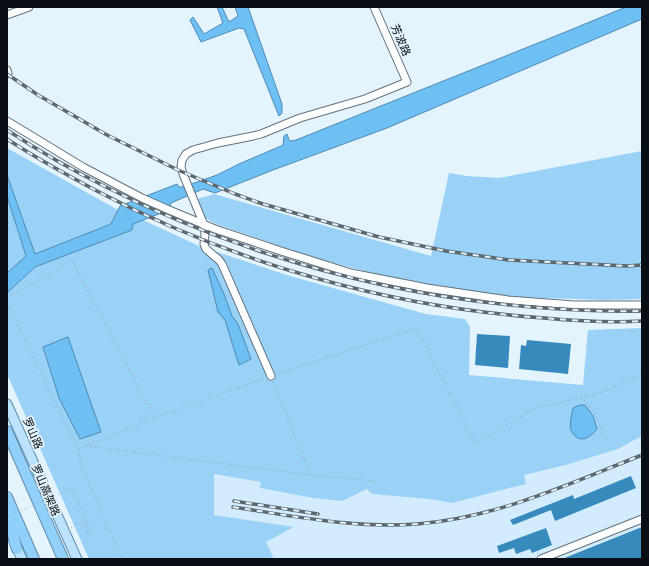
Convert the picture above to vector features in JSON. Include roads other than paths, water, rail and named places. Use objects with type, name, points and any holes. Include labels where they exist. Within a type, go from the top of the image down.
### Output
[{"type":"highway","name":"罗山高架路","points":[[7,431],[63,559]]},
{"type":"highway","points":[[7,497],[34,559]]},
{"type":"highway","points":[[7,516],[17,549]]},
{"type":"main road","name":"罗山路","points":[[7,404],[77,559]]},
{"type":"main road","points":[[7,528],[22,559]]},
{"type":"street","points":[[7,15],[29,7]]},
{"type":"street","name":"芳波路","points":[[204,225],[182,170],[181,163],[184,157],[190,152],[218,142],[261,134],[300,118],[365,99],[407,82],[374,7]]},
{"type":"street","points":[[7,70],[7,74]]},
{"type":"street","points":[[7,121],[83,168],[169,210],[204,225],[351,273],[427,288],[508,300],[574,305],[642,305]]},
{"type":"street","points":[[204,225],[204,244],[206,249],[222,264],[270,376]]},
{"type":"street","points":[[541,559],[642,519]]},
{"type":"railway","points":[[7,74],[38,95],[107,135],[178,170],[263,204],[379,237],[446,251],[509,260],[627,266],[642,265]]},
{"type":"railway","points":[[7,130],[43,153],[81,174],[158,212],[265,253],[319,269],[375,283],[431,294],[487,302],[544,308],[642,311]]},
{"type":"railway","points":[[7,139],[74,179],[150,217],[204,240],[314,278],[428,304],[486,312],[581,321],[642,321]]},
{"type":"railway","points":[[233,507],[302,518],[371,525],[417,524],[446,521],[475,515],[532,498],[642,455]]},
{"type":"railway","points":[[234,501],[318,514]]}]
